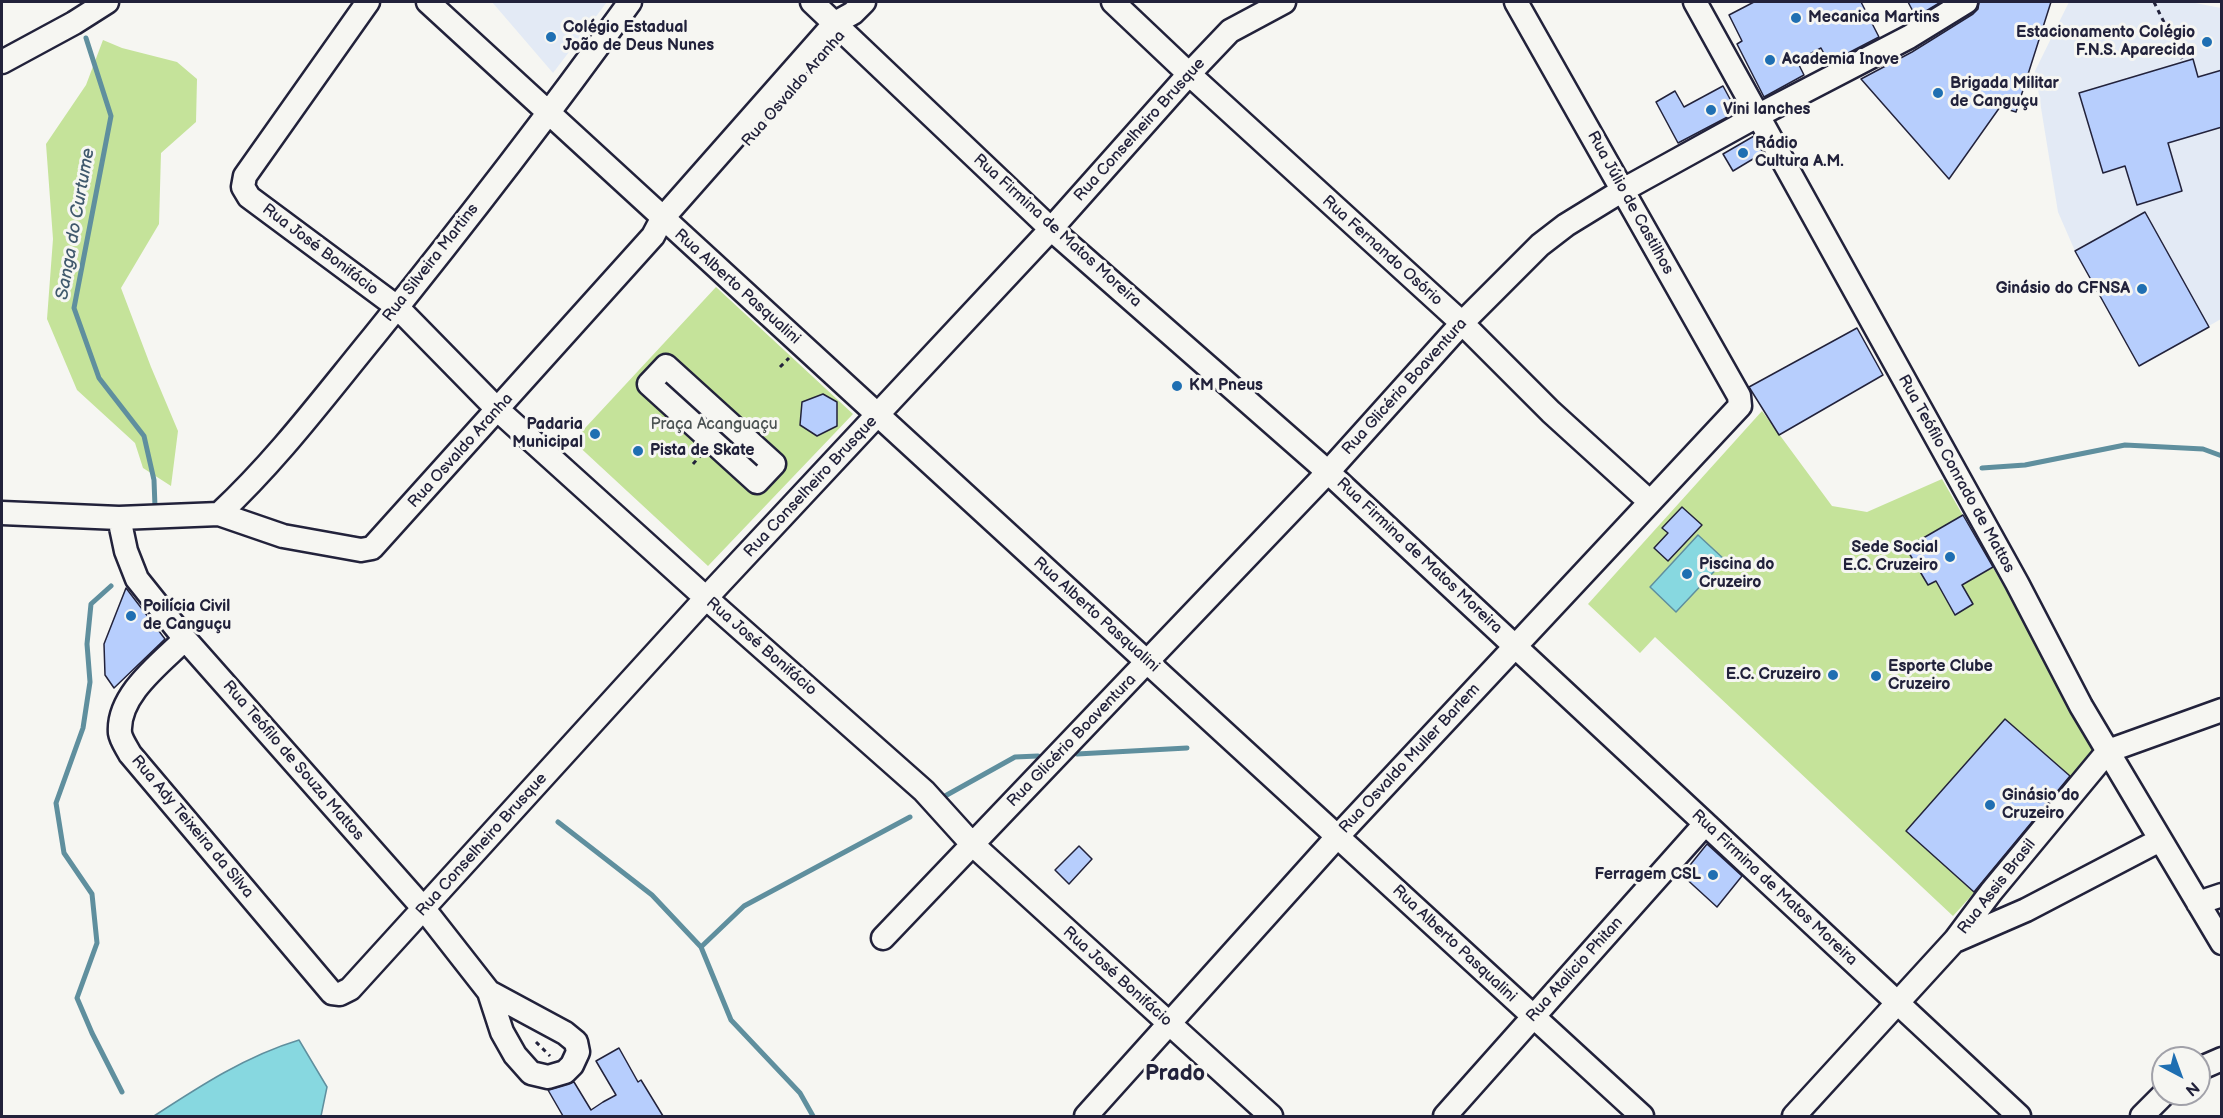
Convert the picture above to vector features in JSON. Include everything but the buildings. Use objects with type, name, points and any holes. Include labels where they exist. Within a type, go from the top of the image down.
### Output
[{"type":"street","points":[[2,62],[74,23],[107,2]]},
{"type":"street","name":"Rua José Bonifácio","points":[[368,2],[245,176],[243,187],[249,197],[397,307],[498,410],[706,598],[924,790],[972,844],[1271,1116]]},
{"type":"street","name":"Rua Alberto Pasqualini","points":[[428,2],[549,114],[663,228],[878,416],[1642,1116]]},
{"type":"street","name":"Rua Silveira Martins","points":[[219,514],[267,467],[397,307],[549,114],[630,2]]},
{"type":"street","name":"Rua Firmina de Matos Moreira","points":[[812,2],[849,18],[1051,229],[1329,472],[2019,1116]]},
{"type":"street","name":"Rua Fernando Osório","points":[[1113,2],[1462,323],[1551,412],[1649,501]]},
{"type":"street","name":"Rua Conselheiro Brusque","points":[[350,989],[706,598],[1051,229],[1189,74],[1230,31],[1256,8],[1284,2]]},
{"type":"street","name":"Rua Júlio de Castilhos","points":[[1516,2],[1739,396],[1740,406]]},
{"type":"street","name":"Rua Teófilo Conrado de Mattos","points":[[1695,2],[2017,584],[2081,706],[2222,943]]},
{"type":"street","name":"Rua Glicério Boaventura","points":[[883,938],[1329,472],[1462,323],[1540,245],[1566,225],[1623,190],[1757,116],[1909,37],[1966,2]]},
{"type":"street","name":"Rua Osvaldo Aranha","points":[[219,514],[284,536],[361,550],[372,548],[663,228],[849,18]]},
{"type":"street","points":[[666,366],[718,414],[774,464],[757,482],[649,384],[666,366]]},
{"type":"street","name":"Rua Osvaldo Muller Barlem","points":[[1086,1116],[1337,837],[1740,406]]},
{"type":"street","points":[[701,431],[718,414]]},
{"type":"street","points":[[723,450],[739,433]]},
{"type":"street","points":[[2,513],[119,518],[219,514]]},
{"type":"street","name":"Rua Teófilo de Souza Mattos","points":[[119,518],[126,551],[137,579],[185,639],[424,909],[489,992]]},
{"type":"street","name":"Rua Ady Teixeira da Silva","points":[[185,639],[131,694],[121,717],[120,735],[130,754],[332,993],[340,994],[350,989]]},
{"type":"street","points":[[2108,751],[2222,710]]},
{"type":"street","name":"Rua Assis Brasil","points":[[1794,1116],[1956,940],[1991,892],[2108,751]]},
{"type":"street","name":"Rua Atalicio Phitan","points":[[1445,1116],[1705,825]]},
{"type":"street","name":"Rua Assis Brasil","points":[[1956,940],[2026,910],[2160,840]]},
{"type":"street","points":[[2198,903],[2222,895]]},
{"type":"path","points":[[2154,2],[2182,59]]},
{"type":"path","points":[[780,367],[791,357]]},
{"type":"shaded area","name":"Colégio Estadual João de Deus Nunes","points":[[492,2],[607,2],[553,73]]},
{"type":"shaded area","points":[[2069,2],[2190,2],[2221,8],[2221,319],[2139,366],[2075,251],[2058,212],[2035,71]]},
{"type":"green space","points":[[103,40],[122,48],[177,62],[197,79],[196,122],[161,153],[159,224],[121,288],[178,431],[171,486],[143,468],[135,443],[77,390],[47,319],[53,239],[46,144],[86,85]]},
{"type":"green space","name":"Praça Acanguaçu","points":[[716,287],[853,414],[708,566],[573,441]]},
{"type":"green space","name":"Esporte Clube Cruzeiro","points":[[1762,411],[1832,506],[1867,512],[1942,479],[2100,754],[1953,916],[1655,637],[1640,653],[1588,604]]},
{"type":"water","name":"Piscina do Cruzeiro","points":[[1698,535],[1725,560],[1676,612],[1650,587]]},
{"type":"water","points":[[299,1040],[327,1087],[321,1116],[154,1116],[242,1063]]},
{"type":"waterway","name":"Sanga do Curtume","points":[[86,38],[111,116],[74,308],[99,378],[144,436],[154,480],[155,507]]},
{"type":"waterway","points":[[1982,468],[2025,465],[2125,445],[2203,449],[2222,456]]},
{"type":"waterway","name":"Sanga do Curtume","points":[[111,586],[91,604],[87,644],[90,682],[83,728],[56,803],[64,853],[92,894],[97,943],[77,998],[122,1092]]},
{"type":"waterway","points":[[1077,754],[1187,748]]},
{"type":"waterway","points":[[945,796],[1015,757],[1038,756]]},
{"type":"waterway","points":[[701,947],[744,906],[910,817]]},
{"type":"waterway","points":[[558,822],[652,895],[701,947],[731,1020],[800,1093],[813,1116]]},
{"type":"place","name":"Mecanica Martins","points":[[1796,18]]},
{"type":"place","name":"Colégio Estadual João de Deus Nunes","points":[[551,37]]},
{"type":"place","name":"Estacionamento Colégio F.N.S. Aparecida","points":[[2207,42]]},
{"type":"place","name":"Academia Inove","points":[[1770,60]]},
{"type":"place","name":"Brigada Militar de Canguçu","points":[[1938,93]]},
{"type":"place","name":"Vini lanches","points":[[1711,110]]},
{"type":"place","name":"Rádio Cultura A.M.","points":[[1743,153]]},
{"type":"place","name":"Ginásio do CFNSA","points":[[2142,289]]},
{"type":"place","name":"KM Pneus","points":[[1177,386]]},
{"type":"place","name":"Padaria Municipal","points":[[595,434]]},
{"type":"place","name":"Pista de Skate","points":[[638,451]]},
{"type":"place","name":"Sede Social E.C. Cruzeiro","points":[[1950,557]]},
{"type":"place","name":"Piscina do Cruzeiro","points":[[1687,574]]},
{"type":"place","name":"Poilícia Civil de Canguçu","points":[[131,616]]},
{"type":"place","name":"E.C. Cruzeiro","points":[[1833,675]]},
{"type":"place","name":"Esporte Clube Cruzeiro","points":[[1876,676]]},
{"type":"place","name":"Ginásio do Cruzeiro","points":[[1990,805]]},
{"type":"place","name":"Ferragem CSL","points":[[1713,875]]},
{"type":"district","name":"Prado","points":[[1175,1074]]}]
